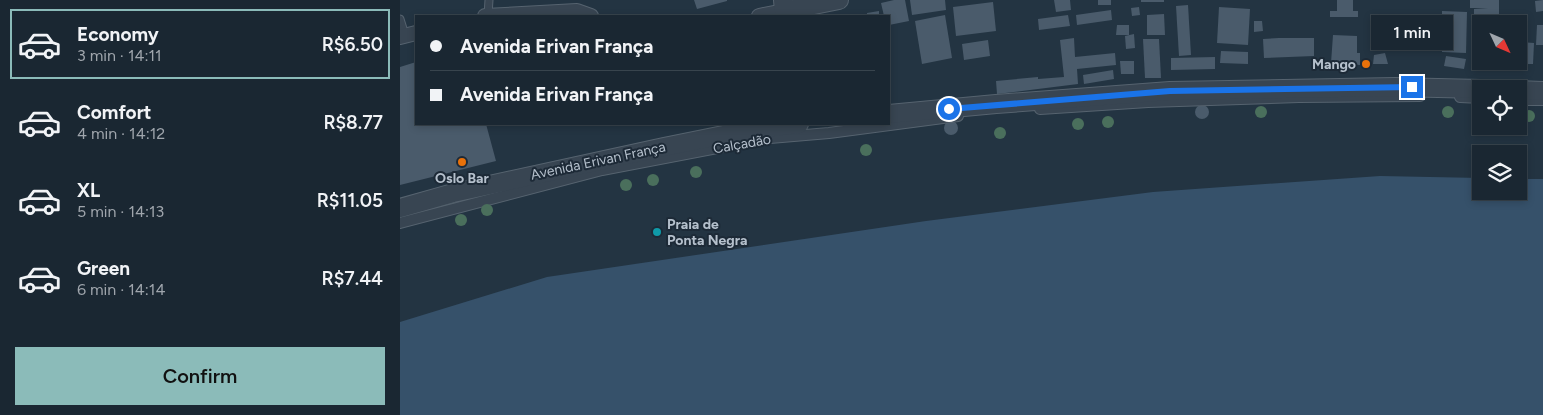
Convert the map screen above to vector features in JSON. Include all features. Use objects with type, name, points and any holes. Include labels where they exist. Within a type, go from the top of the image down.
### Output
[{"type":"street","points":[[763,15],[839,0]]},
{"type":"street","points":[[504,15],[577,11],[588,15]]},
{"type":"street","points":[[890,114],[1170,91],[1395,87],[1472,89]]},
{"type":"street","points":[[1527,90],[1543,91]]},
{"type":"street","name":"Calçadão","points":[[890,124],[981,113],[1148,102],[1299,97],[1472,98]]},
{"type":"street","points":[[1527,100],[1543,100]]},
{"type":"street","name":"Avenida Erivan França","points":[[400,208],[453,193],[546,172],[760,126],[780,125]]},
{"type":"street","name":"Calçadão","points":[[400,222],[602,170],[770,138],[886,125]]},
{"type":"lane","points":[[486,15],[488,0]]},
{"type":"lane","points":[[400,18],[407,35]]},
{"type":"water","points":[[1380,176],[1472,178],[1472,200],[1527,200],[1527,179],[1543,179],[1543,415],[400,415],[400,322],[547,277],[926,221],[1153,192]]},
{"type":"building","points":[[694,0],[727,0],[727,1],[697,9]]},
{"type":"building","points":[[905,0],[909,21],[890,25],[890,15],[884,15],[881,3]]},
{"type":"building","points":[[910,0],[945,0],[946,10],[912,15]]},
{"type":"building","points":[[1054,0],[1070,0],[1071,10],[1056,12]]},
{"type":"building","points":[[1098,0],[1111,0],[1111,5],[1098,5]]},
{"type":"building","points":[[1141,0],[1164,0],[1164,2],[1141,2]]},
{"type":"building","points":[[1337,0],[1353,0],[1353,11],[1358,11],[1358,17],[1330,17],[1330,11],[1337,11]]},
{"type":"building","points":[[1470,0],[1499,0],[1499,15],[1474,15],[1474,9],[1488,8],[1470,8]]},
{"type":"building","points":[[1543,0],[1543,11],[1536,12],[1535,1]]},
{"type":"building","points":[[993,2],[996,31],[956,36],[953,7]]},
{"type":"building","points":[[1188,5],[1191,55],[1179,56],[1176,6]]},
{"type":"building","points":[[1139,7],[1140,15],[1132,16],[1131,8]]},
{"type":"building","points":[[1219,7],[1250,9],[1248,45],[1217,43]]},
{"type":"building","points":[[1111,10],[1112,20],[1077,25],[1076,15]]},
{"type":"building","points":[[879,11],[879,15],[867,15],[867,13]]},
{"type":"building","points":[[1442,11],[1467,12],[1466,53],[1442,52]]},
{"type":"building","points":[[1164,14],[1165,35],[1147,35],[1147,15]]},
{"type":"building","points":[[945,15],[952,58],[922,64],[915,21]]},
{"type":"building","points":[[1068,15],[1070,26],[1039,30],[1038,19]]},
{"type":"building","points":[[1254,21],[1262,21],[1263,31],[1254,32]]},
{"type":"building","points":[[1117,25],[1129,25],[1129,35],[1116,35]]},
{"type":"building","points":[[1537,25],[1543,25],[1543,45],[1536,45]]},
{"type":"building","points":[[1134,34],[1135,48],[1126,49],[1125,36]]},
{"type":"building","points":[[1333,35],[1357,36],[1357,53],[1360,53],[1360,65],[1331,63]]},
{"type":"building","points":[[1074,38],[1075,57],[1115,53],[1116,65],[1077,69],[1078,84],[997,94],[996,81],[1038,77],[1038,79],[1064,77],[1060,40]]},
{"type":"building","points":[[1314,38],[1314,56],[1264,58],[1263,39]]},
{"type":"building","points":[[1143,39],[1159,39],[1161,78],[1145,78]]},
{"type":"building","points":[[988,40],[990,56],[964,60],[962,44]]},
{"type":"building","points":[[1528,43],[1534,43],[1533,64],[1528,64]]},
{"type":"building","points":[[1221,51],[1248,52],[1248,64],[1220,63]]},
{"type":"building","points":[[1385,53],[1388,64],[1373,64],[1374,55]]},
{"type":"building","points":[[1446,56],[1466,59],[1464,69],[1444,66]]},
{"type":"building","points":[[1215,57],[1215,69],[1171,70],[1171,58]]},
{"type":"building","points":[[1120,61],[1134,61],[1134,74],[1121,74]]},
{"type":"building","points":[[415,62],[415,125],[486,125],[496,161],[400,185],[400,67]]},
{"type":"building","points":[[1113,70],[1114,79],[1084,84],[1083,75]]},
{"type":"building","points":[[1199,105],[1205,105],[1209,112],[1205,119],[1199,119],[1195,115],[1195,109]]},
{"type":"building","points":[[951,121],[956,123],[958,128],[956,133],[951,135],[946,133],[944,128],[946,123]]},
{"type":"place","name":"Mango","points":[[1366,64]]},
{"type":"place","name":"Oslo Bar","points":[[462,162]]},
{"type":"place","name":"Praia de Ponta Negra","points":[[657,232]]},
{"type":"route","points":[[949,109],[1170,91],[1412,87]]}]
